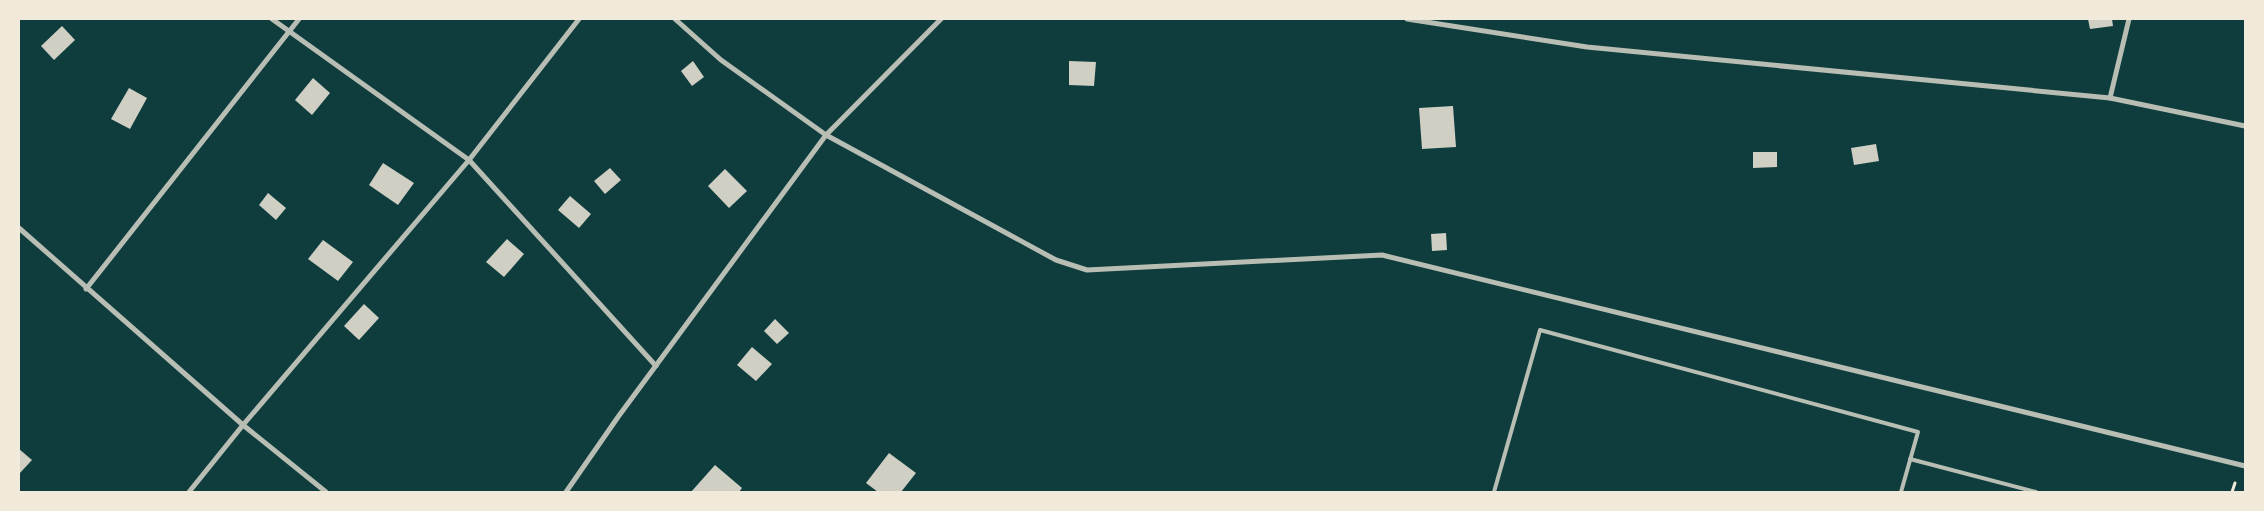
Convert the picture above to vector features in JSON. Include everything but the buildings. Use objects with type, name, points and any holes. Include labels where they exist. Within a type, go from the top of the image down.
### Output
[{"type":"street","points":[[272,19],[469,160],[656,366]]},
{"type":"street","points":[[86,290],[299,19]]},
{"type":"street","points":[[190,492],[243,425],[469,160],[578,19]]},
{"type":"street","points":[[675,19],[721,60],[826,135],[1056,260],[1086,270],[1382,255],[2245,466]]},
{"type":"street","points":[[566,492],[826,135],[941,19]]},
{"type":"street","points":[[1407,19],[1587,47],[2110,98],[2245,126]]},
{"type":"street","points":[[2110,98],[2128,19]]},
{"type":"street","points":[[19,228],[86,290],[243,425],[326,492]]},
{"type":"lane","points":[[1494,492],[1540,330],[1918,432],[1901,492]]},
{"type":"lane","points":[[1910,459],[2036,492]]}]
